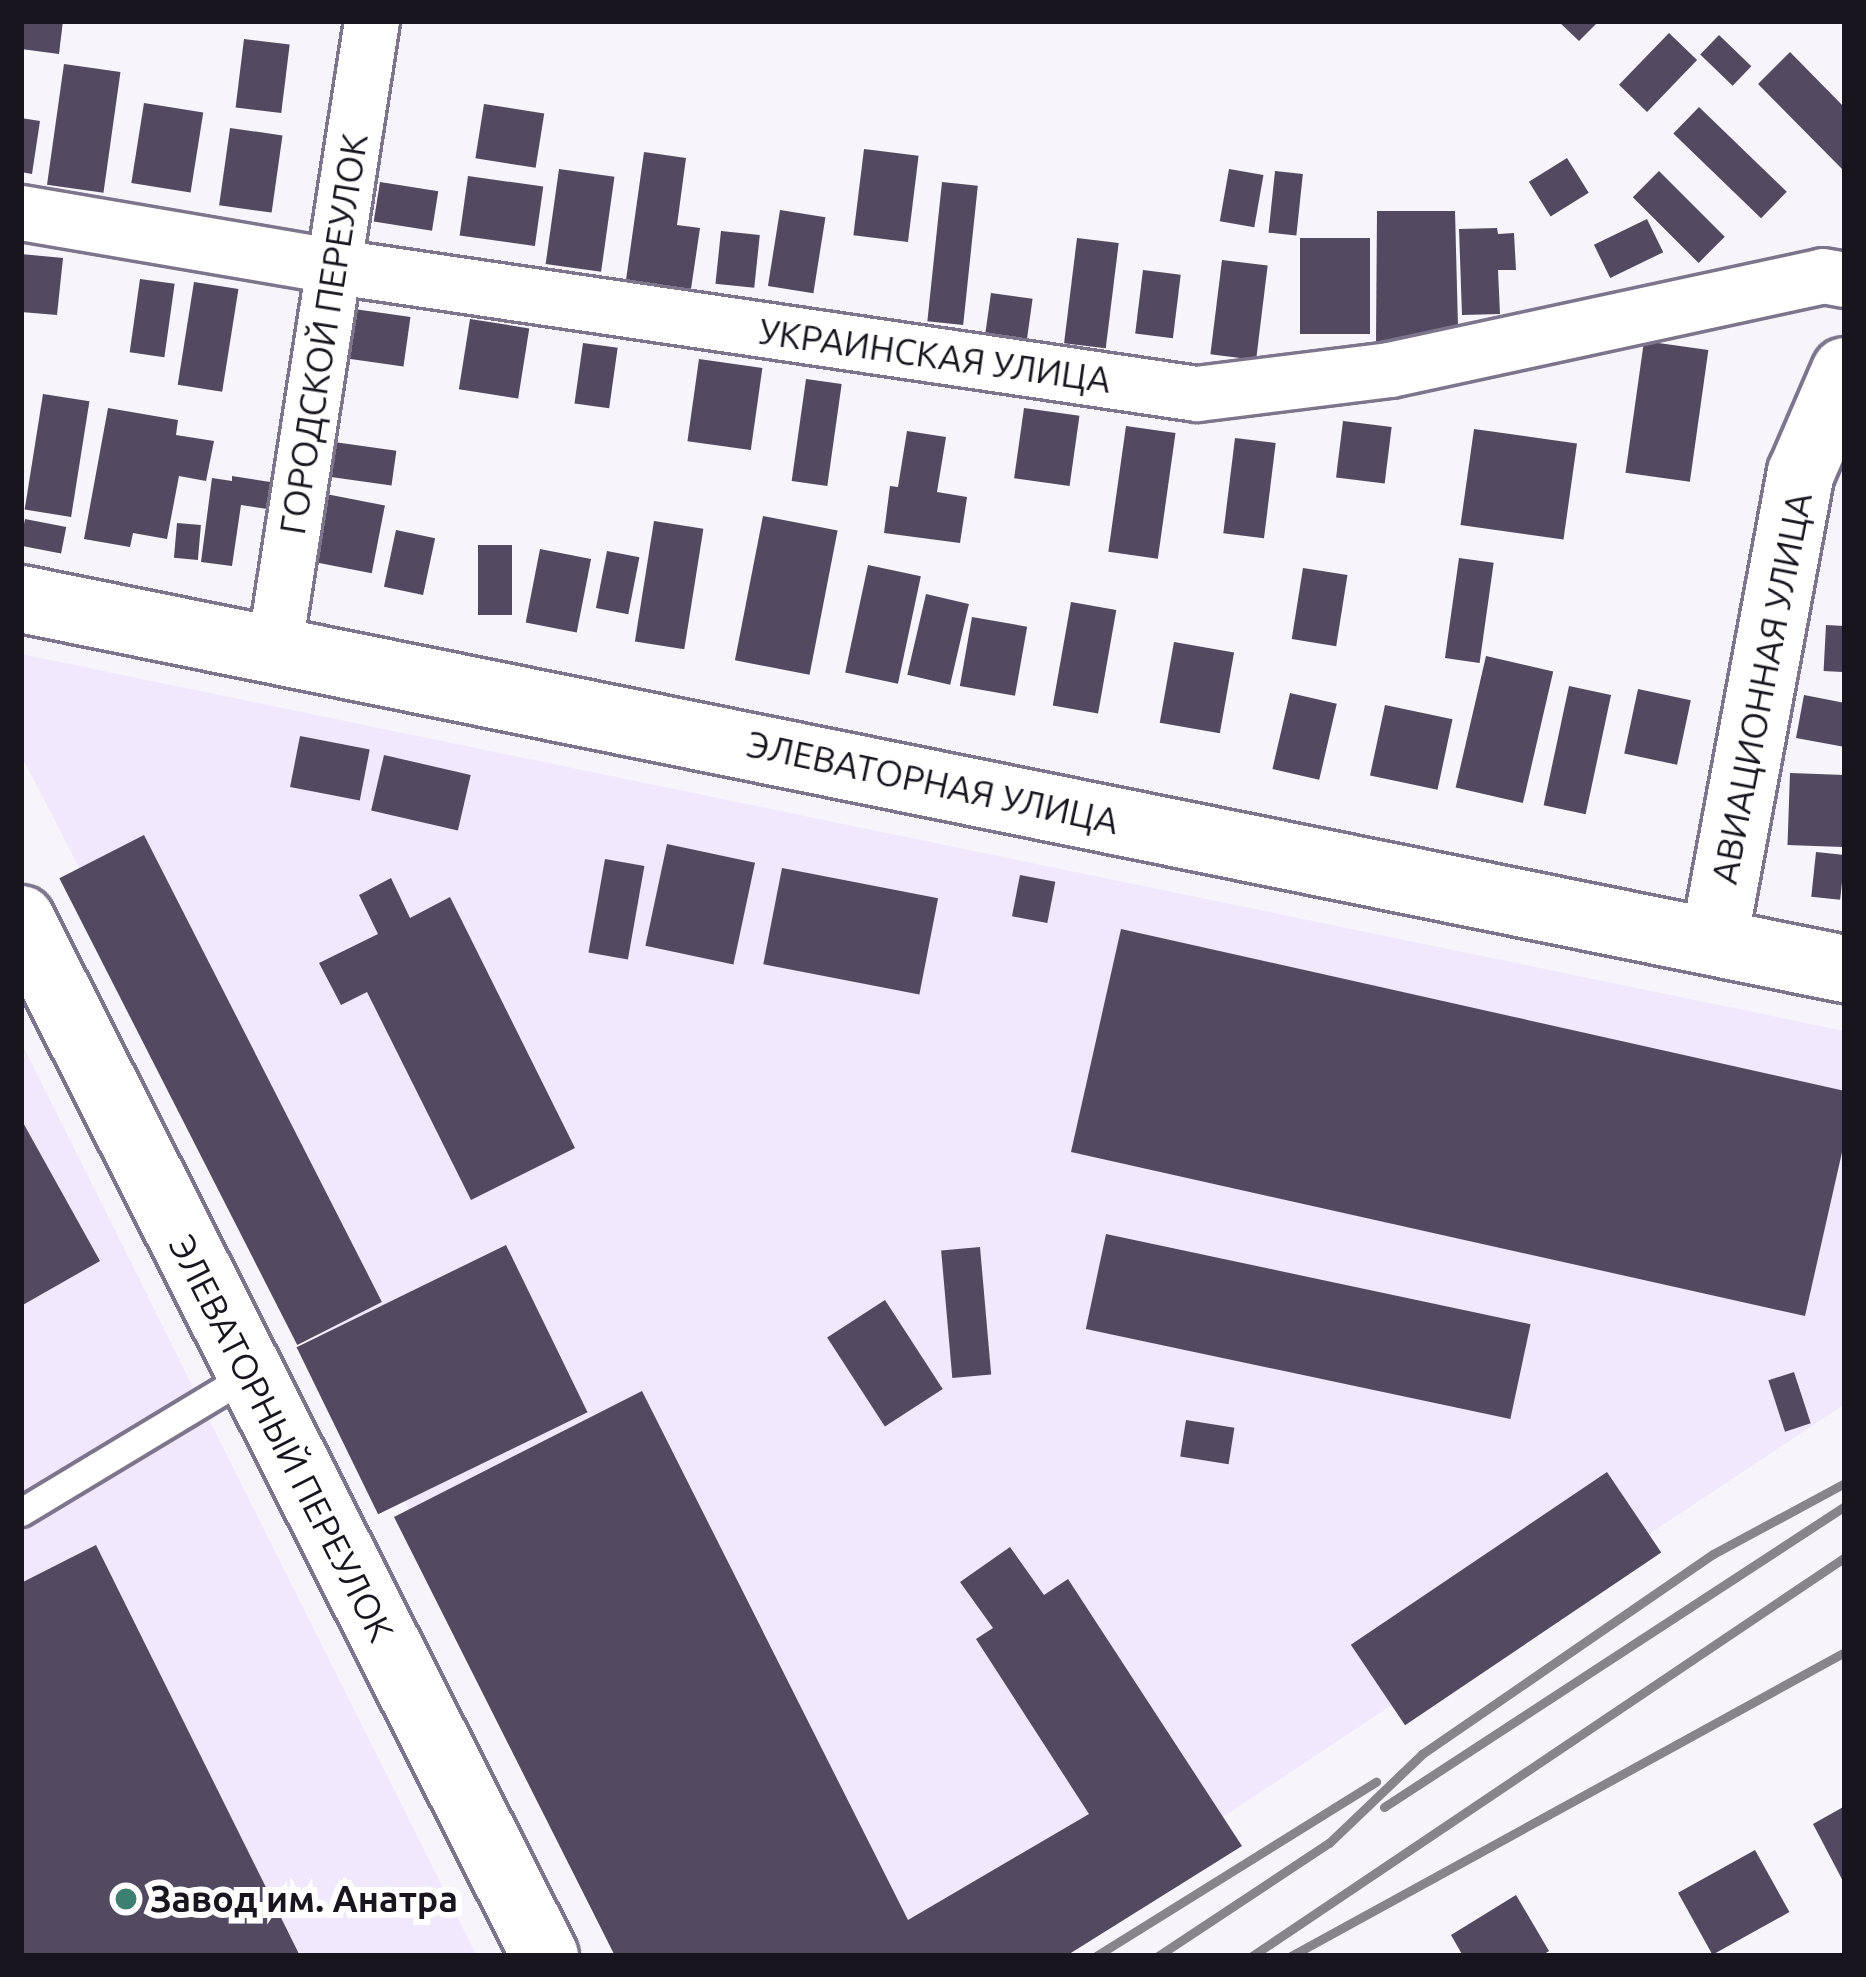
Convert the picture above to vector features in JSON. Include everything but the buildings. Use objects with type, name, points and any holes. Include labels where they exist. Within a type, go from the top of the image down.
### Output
[{"type":"main road","name":"АВИАЦИОННАЯ УЛИЦА","points":[[1714,941],[1801,473],[1845,371]]},
{"type":"main road","name":"ЭЛЕВАТОРНАЯ УЛИЦА","points":[[21,599],[1845,969]]},
{"type":"main road","name":"ЭЛЕВАТОРНЫЙ ПЕРЕУЛОК","points":[[21,919],[545,1956]]},
{"type":"street","name":"ГОРОДСКОЙ ПЕРЕУЛОК","points":[[274,647],[372,21]]},
{"type":"street","name":"УКРАИНСКАЯ УЛИЦА","points":[[21,213],[331,266],[1198,394],[1390,370],[1823,276],[1845,280]]},
{"type":"lane","points":[[21,1512],[250,1374]]},
{"type":"shaded area","points":[[21,654],[1845,1031],[1845,1404],[1014,1956],[638,1956],[21,755]]},
{"type":"shaded area","points":[[21,1042],[477,1956],[21,1956]]},
{"type":"railway","points":[[1158,1956],[1329,1843],[1422,1754],[1713,1554],[1845,1483]]},
{"type":"railway","points":[[1384,1807],[1845,1506]]},
{"type":"railway","points":[[1252,1956],[1845,1557]]},
{"type":"railway","points":[[1291,1956],[1845,1652]]},
{"type":"railway","points":[[1096,1956],[1376,1782]]},
{"type":"place","name":"Завод им. Анатра","points":[[126,1899]]}]
